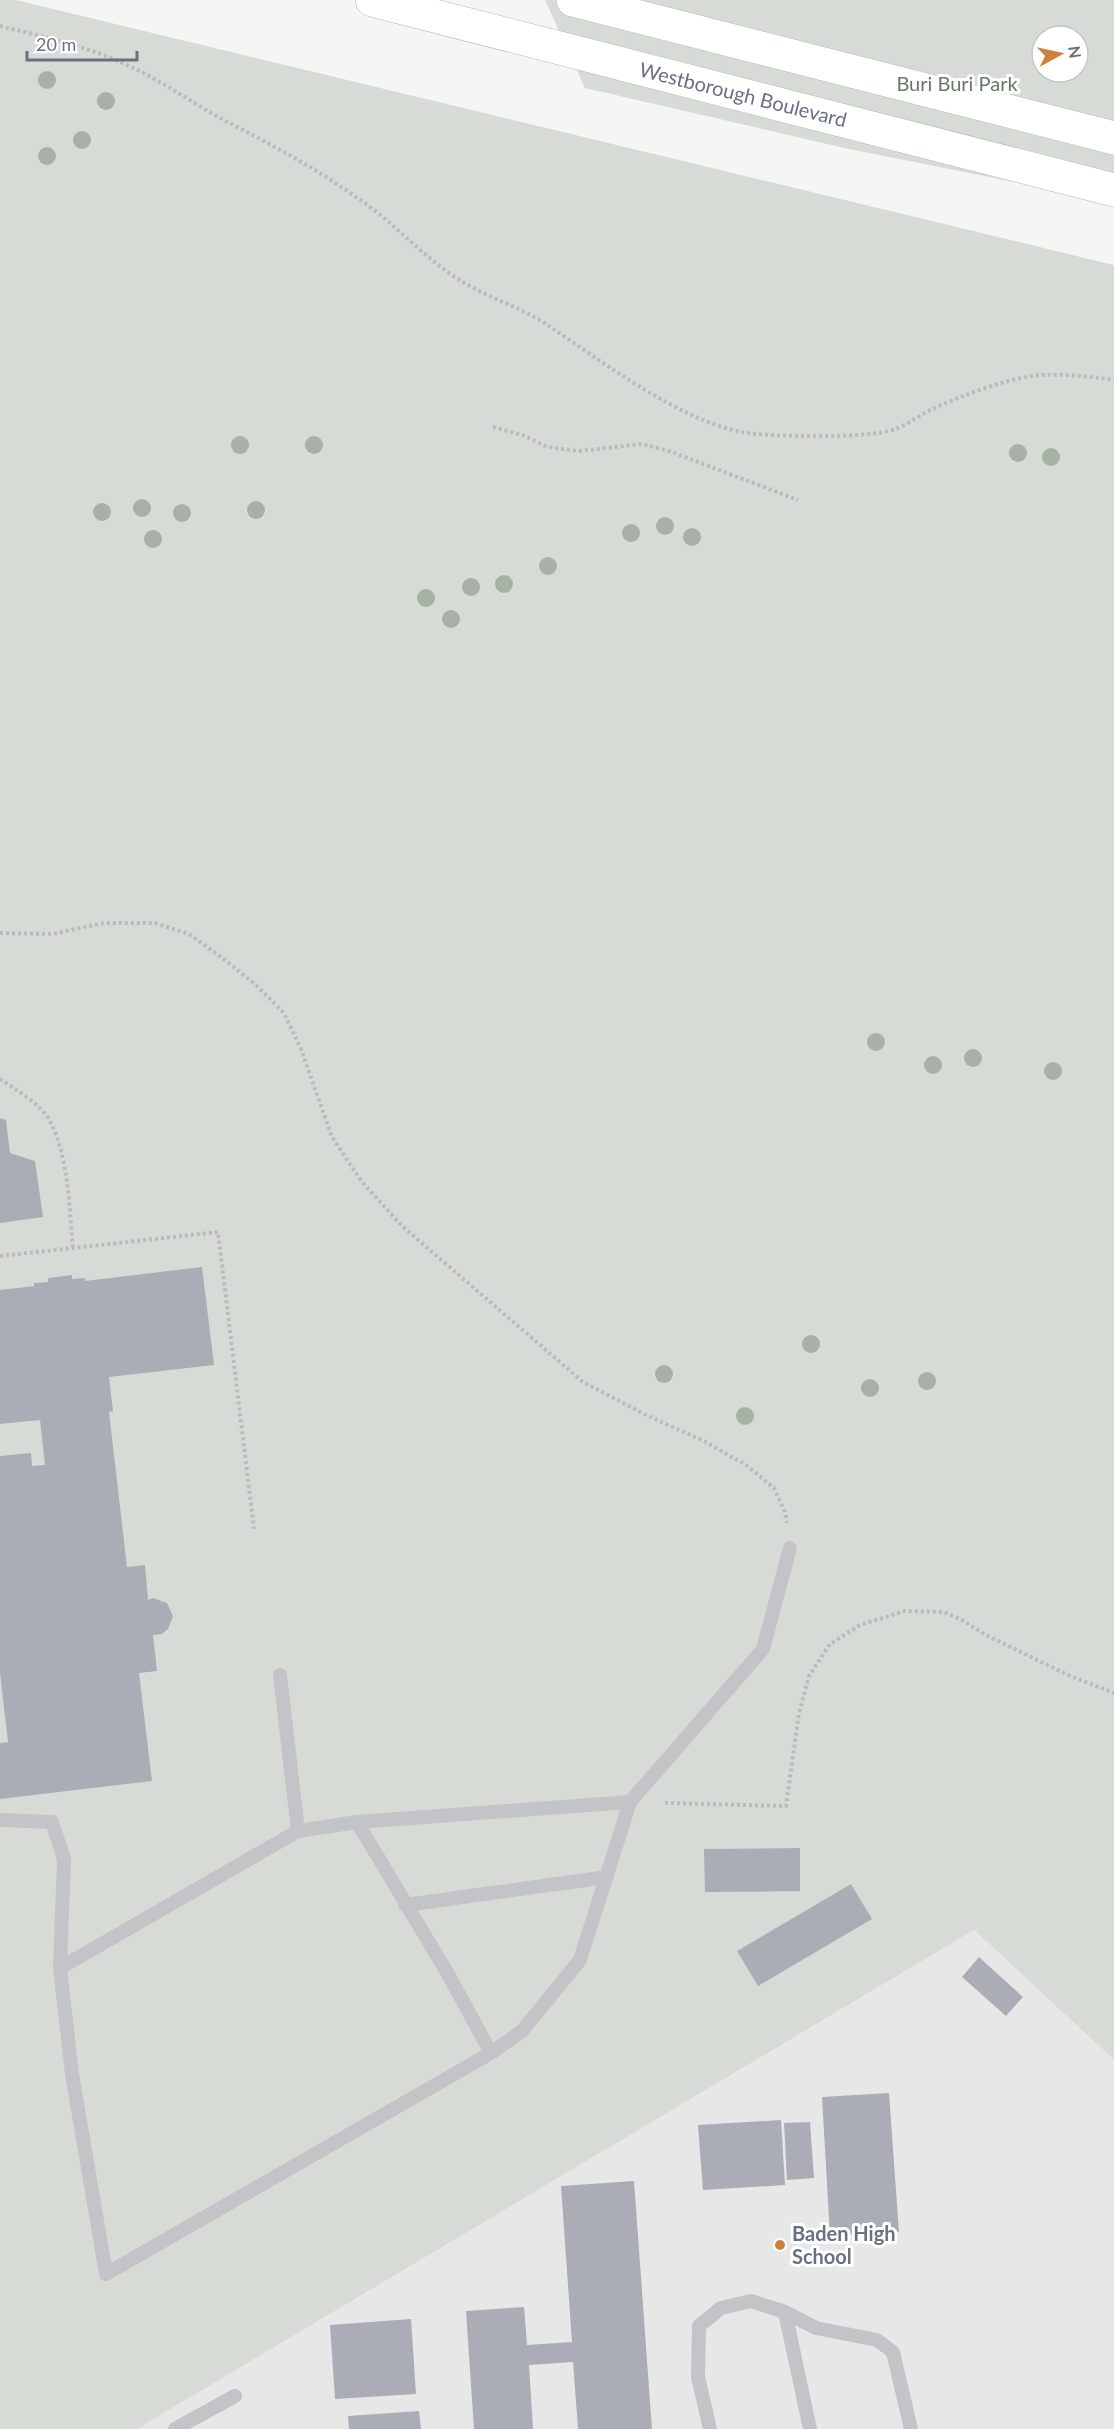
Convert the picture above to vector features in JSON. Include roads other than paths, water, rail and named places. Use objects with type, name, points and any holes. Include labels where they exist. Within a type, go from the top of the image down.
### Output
[{"type":"main road","name":"Westborough Boulevard","points":[[372,0],[1114,190]]},
{"type":"main road","points":[[573,0],[1114,138]]},
{"type":"lane","points":[[0,1820],[52,1822],[64,1859],[60,1968],[72,2074],[105,2274],[491,2053],[522,2031],[580,1960],[630,1802],[763,1649],[790,1548]]},
{"type":"lane","points":[[280,1675],[298,1830]]},
{"type":"lane","points":[[60,1968],[298,1830],[357,1822],[630,1802]]},
{"type":"lane","points":[[357,1822],[448,1974],[491,2053]]},
{"type":"lane","points":[[405,1905],[607,1876]]},
{"type":"lane","points":[[710,2429],[698,2377],[699,2326],[721,2308],[751,2301],[784,2312],[816,2328],[877,2340],[894,2352],[911,2429]]},
{"type":"lane","points":[[784,2312],[810,2429]]},
{"type":"lane","points":[[175,2429],[235,2396]]},
{"type":"place","name":"Baden High School","points":[[780,2245]]},
{"type":"park label","name":"Buri Buri Park","points":[[957,84]]}]
